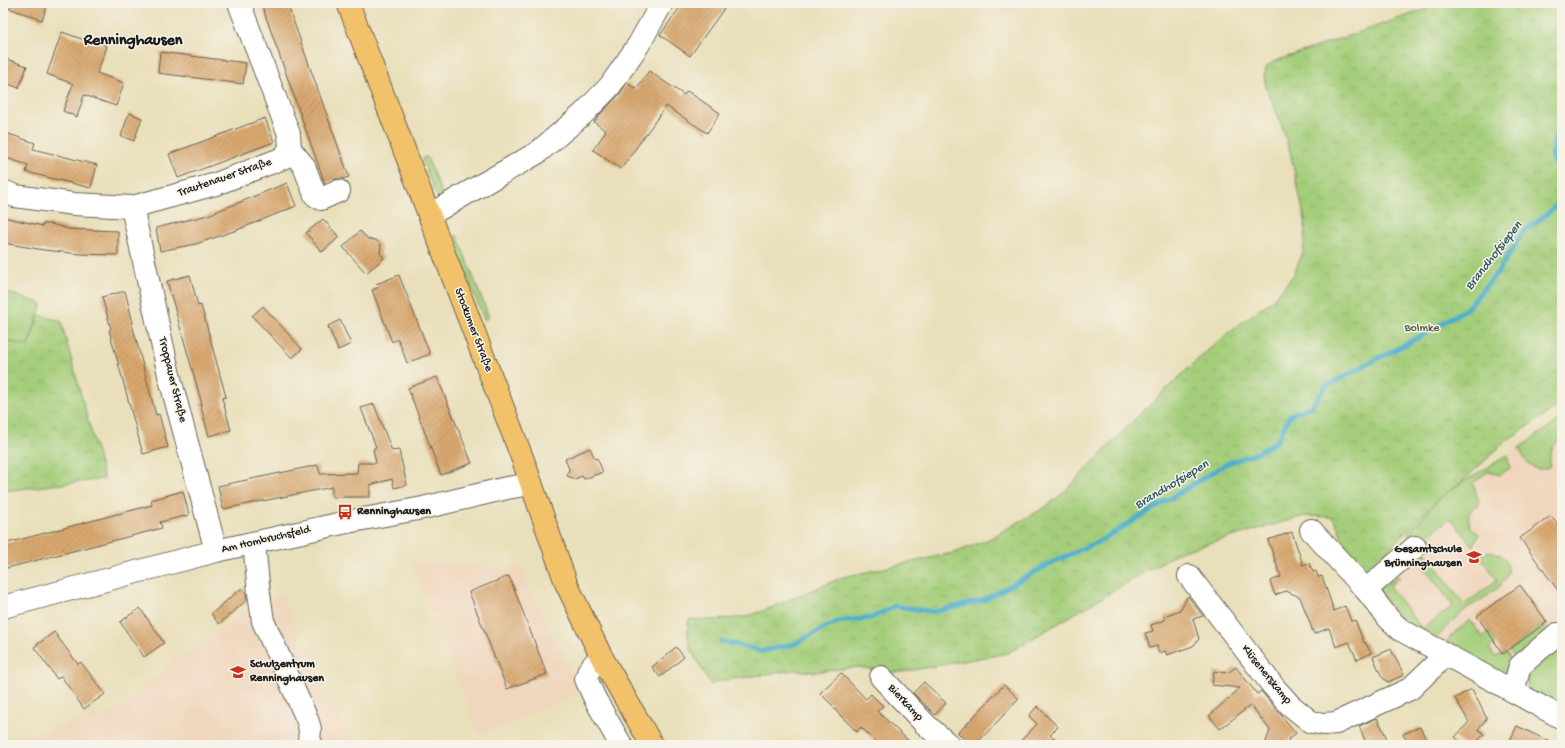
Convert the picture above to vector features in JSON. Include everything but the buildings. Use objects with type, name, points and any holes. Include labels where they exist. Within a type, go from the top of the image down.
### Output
[{"type":"main road","name":"Stockumer Straße","points":[[348,3],[531,484],[566,583],[601,656],[652,745]]},
{"type":"street","points":[[239,3],[289,134],[290,149],[304,166],[315,195],[321,199],[339,191]]},
{"type":"street","points":[[429,215],[537,153],[582,114],[610,86],[639,44],[662,3]]},
{"type":"street","name":"Trautenauer Straße","points":[[3,191],[15,196],[74,204],[132,207],[216,184],[283,158],[290,149]]},
{"type":"street","name":"Troppauer Straße","points":[[132,207],[169,375],[216,551]]},
{"type":"street","name":"Am Hombruchsfeld","points":[[3,607],[216,551],[531,484]]},
{"type":"street","points":[[1311,530],[1366,590],[1389,619],[1401,630],[1562,718]]},
{"type":"street","points":[[254,543],[263,621],[307,719],[310,729],[309,742],[312,745]]},
{"type":"street","points":[[1366,590],[1415,547]]},
{"type":"street","name":"Klüsenerskamp","points":[[1189,576],[1273,686],[1290,705],[1311,722],[1324,724],[1336,723],[1410,689],[1436,664],[1442,652]]},
{"type":"street","points":[[1513,691],[1520,666],[1557,634]]},
{"type":"street","points":[[601,656],[589,670],[586,679],[595,700],[621,745]]},
{"type":"street","name":"Bierkamp","points":[[881,677],[925,724],[949,745]]},
{"type":"shaded area","name":"Gesamtschule Brünninghausen","points":[[1562,418],[1562,706],[1407,625],[1366,579],[1445,493],[1508,455]]},
{"type":"shaded area","points":[[412,563],[522,568],[537,605],[581,692],[480,736],[437,626],[440,624],[436,613],[432,615]]},
{"type":"shaded area","name":"Schulzentrum Renninghausen","points":[[281,595],[331,709],[357,745],[3,745],[3,741],[122,709],[167,667],[253,609]]},
{"type":"green space","name":"Bolmke","points":[[1444,3],[1562,3],[1562,403],[1506,441],[1464,480],[1436,501],[1377,561],[1364,577],[1349,554],[1338,527],[1333,519],[1331,517],[1304,516],[1179,552],[1008,653],[902,672],[885,672],[859,667],[815,672],[794,670],[720,681],[711,685],[690,646],[688,637],[689,619],[716,620],[744,617],[763,611],[843,577],[957,552],[989,539],[1047,506],[1064,492],[1139,415],[1206,352],[1233,329],[1271,301],[1293,276],[1303,252],[1305,220],[1290,152],[1279,118],[1266,88],[1264,76],[1267,66],[1287,57]]},
{"type":"green space","points":[[427,157],[445,202],[439,203],[422,159]]},
{"type":"green space","points":[[457,235],[489,317],[486,320],[484,319],[452,238]]},
{"type":"green space","points":[[3,291],[42,304],[28,346],[3,340]]},
{"type":"green space","points":[[39,315],[61,321],[104,479],[3,491],[3,340],[28,346]]},
{"type":"green space","points":[[1562,418],[1562,438],[1552,450],[1550,457],[1551,466],[1539,469],[1531,466],[1527,463],[1519,448]]},
{"type":"green space","points":[[1508,455],[1508,461],[1511,467],[1500,475],[1489,471],[1473,483],[1479,505],[1473,508],[1469,514],[1469,524],[1479,534],[1473,547],[1451,518],[1429,534],[1434,542],[1424,550],[1464,605],[1497,580],[1479,556],[1483,553],[1494,552],[1504,558],[1508,566],[1508,573],[1500,586],[1465,610],[1434,641],[1403,623],[1378,589],[1398,576],[1400,578],[1389,586],[1422,629],[1453,606],[1418,559],[1408,567],[1417,546],[1407,534],[1445,493]]},
{"type":"green space","points":[[1470,620],[1482,637],[1488,632],[1496,643],[1489,648],[1495,657],[1506,652],[1514,664],[1503,679],[1443,646],[1451,636]]},
{"type":"green space","points":[[1547,622],[1544,634],[1518,662],[1509,650]]},
{"type":"green space","points":[[1562,640],[1562,711],[1530,691],[1527,683],[1527,674]]},
{"type":"waterway","name":"Brandhofsiepen","points":[[1562,123],[1557,129],[1552,156],[1562,177]]},
{"type":"waterway","name":"Brandhofsiepen","points":[[721,641],[762,651],[794,644],[837,622],[871,618],[895,606],[934,612],[984,600],[1051,563],[1100,541],[1228,463],[1257,453],[1277,441],[1290,415],[1312,406],[1326,386],[1419,337],[1466,309],[1497,273],[1524,231],[1547,214],[1562,199]]},
{"type":"place","name":"Renninghausen","points":[[345,512]]},
{"type":"place","name":"Gesamtschule Brünninghausen","points":[[1474,557]]},
{"type":"place","name":"Schulzentrum Renninghausen","points":[[238,672]]},
{"type":"district","name":"Renninghausen","points":[[133,41]]}]
